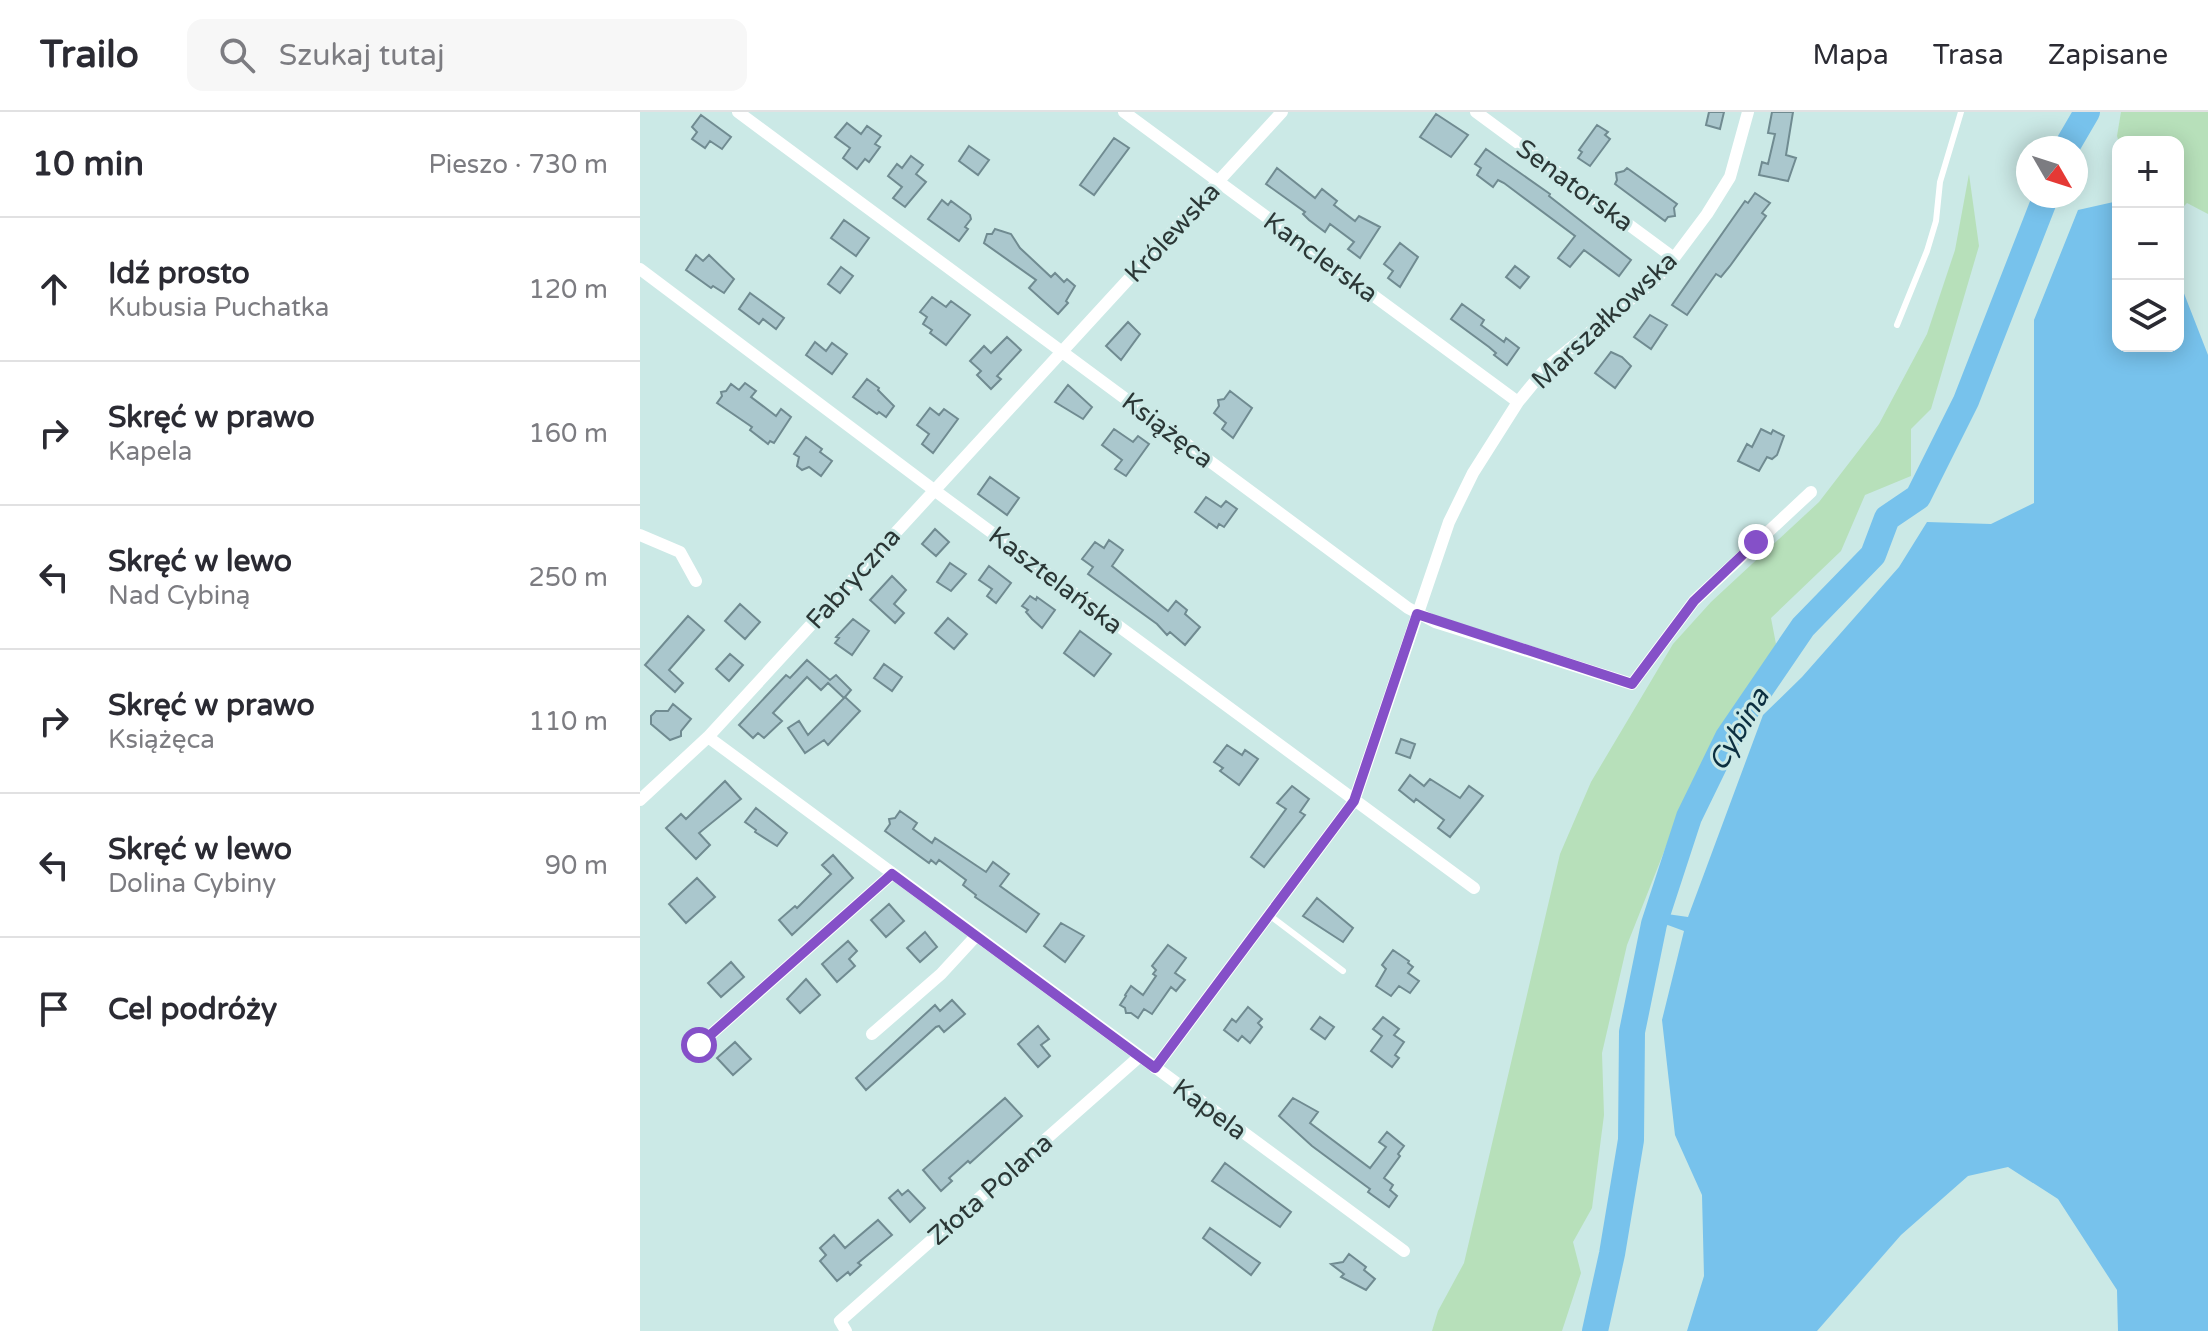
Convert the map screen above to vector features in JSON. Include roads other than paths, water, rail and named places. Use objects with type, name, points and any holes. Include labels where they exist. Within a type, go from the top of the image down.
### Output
[{"type":"street","name":"Książęca","points":[[738,112],[1417,614],[1632,684],[1694,601],[1811,492]]},
{"type":"street","name":"Kanclerska","points":[[1124,112],[1518,402]]},
{"type":"street","name":"Królewska","points":[[1062,351],[1282,112]]},
{"type":"street","name":"Senatorska","points":[[1476,112],[1674,258]]},
{"type":"street","name":"Marszałkowska","points":[[1155,1068],[1354,801],[1449,522],[1473,473],[1518,402],[1546,368],[1657,278],[1674,258],[1730,177],[1748,112]]},
{"type":"street","name":"Kasztelańska","points":[[640,269],[1474,888]]},
{"type":"street","name":"Fabryczna","points":[[640,800],[708,737],[1062,351]]},
{"type":"street","points":[[640,535],[680,552],[696,581]]},
{"type":"street","name":"Kapela","points":[[708,737],[1404,1251]]},
{"type":"street","points":[[699,1045],[892,874]]},
{"type":"street","points":[[872,1034],[941,974],[976,936]]},
{"type":"street","name":"Złota Polana","points":[[843,1326],[1139,1057]]},
{"type":"lane","points":[[1897,325],[1927,251],[1936,221],[1940,182],[1961,112]]},
{"type":"lane","points":[[1269,915],[1343,971]]},
{"type":"water","points":[[2112,202],[2112,352],[2184,352],[2184,293],[2208,355],[2208,1331],[2118,1331],[2117,1290],[2058,1199],[2008,1167],[1968,1176],[1901,1235],[1817,1331],[1687,1331],[1704,1276],[1702,1195],[1675,1135],[1662,1020],[1684,931],[1665,924],[1667,914],[1688,917],[1763,715],[1802,677],[1899,567],[1927,522],[1991,524],[2034,503],[2034,320],[2078,210]]},
{"type":"waterway","name":"Cybina","points":[[2073,136],[2087,112]]},
{"type":"waterway","name":"Cybina","points":[[1595,1331],[1612,1254],[1631,1140],[1632,1032],[1654,924],[1689,817],[1728,737],[1803,627],[1873,555],[1887,518],[1918,497],[1966,401],[2041,208]]}]
